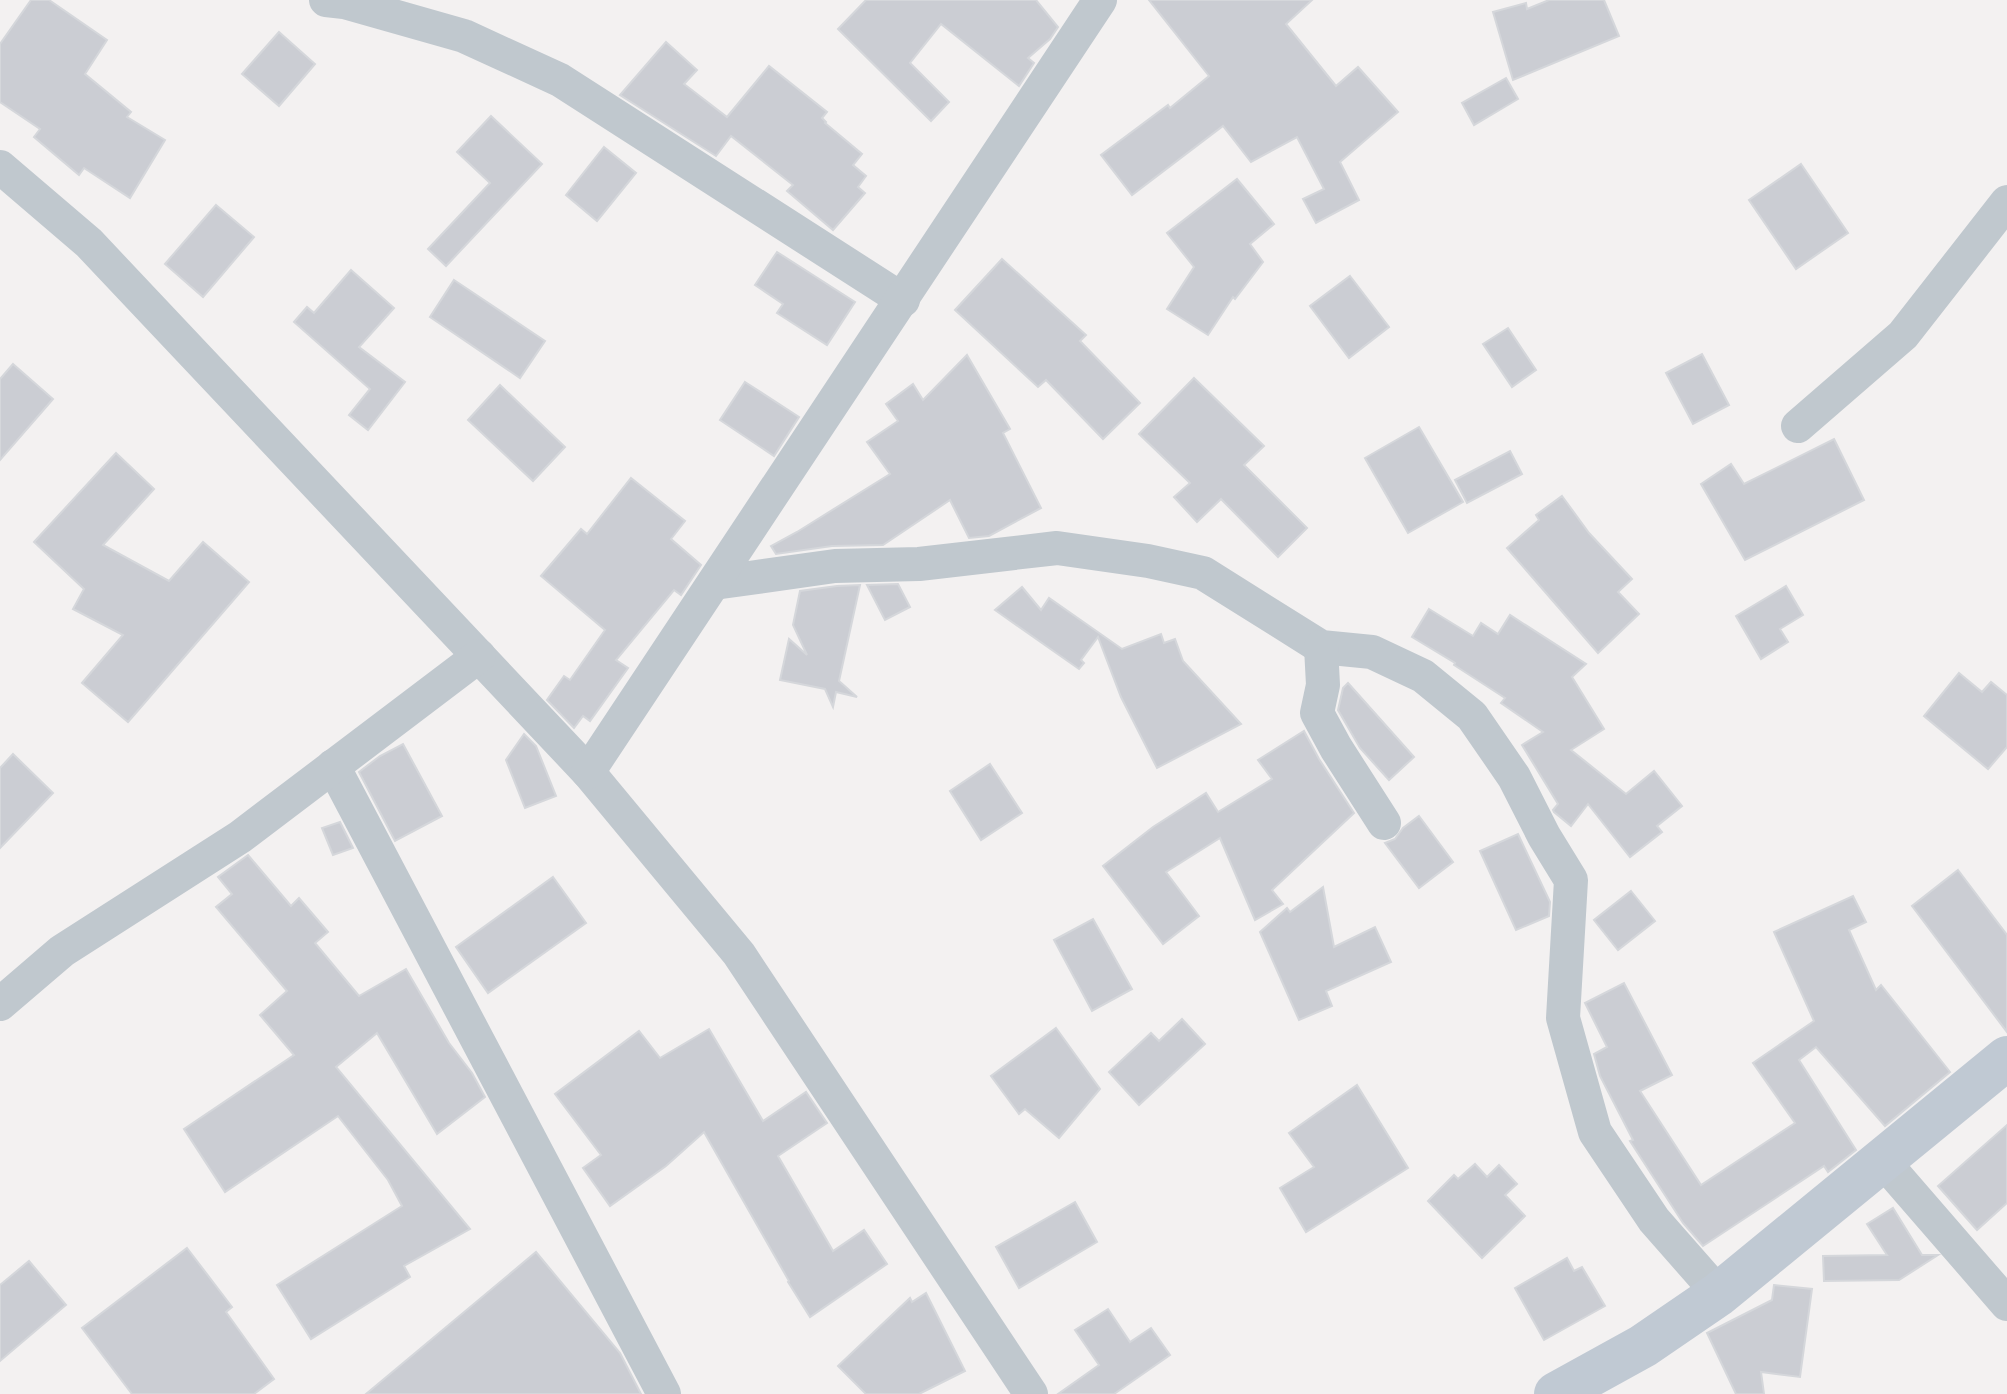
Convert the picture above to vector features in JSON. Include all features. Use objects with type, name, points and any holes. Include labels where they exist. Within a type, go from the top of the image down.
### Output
[{"type":"street","points":[[326,0],[344,2],[464,36],[560,80],[903,300]]},
{"type":"street","points":[[588,772],[1100,0]]},
{"type":"street","points":[[0,167],[89,243],[588,772],[739,954],[1031,1394]]},
{"type":"street","points":[[1798,426],[1903,335],[2007,202]]},
{"type":"street","points":[[714,583],[835,566],[919,564],[1057,548],[1148,561],[1203,573],[1321,647],[1372,652],[1423,676],[1472,716],[1514,777],[1571,880],[1563,1018],[1595,1132],[1654,1220],[1719,1294]]},
{"type":"street","points":[[1321,647],[1323,685],[1317,713],[1384,823]]},
{"type":"street","points":[[0,1004],[62,951],[240,837],[479,656]]},
{"type":"street","points":[[333,766],[664,1394]]},
{"type":"street","points":[[1556,1394],[1643,1346],[1719,1294],[2007,1058]]},
{"type":"street","points":[[1883,1161],[2007,1304]]},
{"type":"building","points":[[31,0],[49,0],[107,40],[85,74],[131,112],[127,117],[165,140],[130,198],[84,168],[79,175],[34,137],[40,129],[0,102],[0,44]]},
{"type":"building","points":[[866,0],[1036,0],[1058,27],[1050,39],[1028,58],[1034,63],[1019,86],[941,24],[910,63],[949,102],[931,121],[838,29]]},
{"type":"building","points":[[1149,0],[1312,0],[1286,24],[1336,86],[1358,67],[1398,112],[1340,162],[1359,200],[1316,223],[1303,199],[1324,189],[1297,137],[1251,162],[1223,126],[1132,195],[1101,155],[1168,105],[1170,108],[1209,76]]},
{"type":"building","points":[[1549,0],[1604,0],[1619,36],[1513,80],[1493,12],[1526,3],[1527,9]]},
{"type":"building","points":[[279,32],[315,64],[279,106],[242,74]]},
{"type":"building","points":[[666,42],[697,70],[684,84],[727,117],[769,66],[827,112],[822,118],[825,123],[862,154],[853,165],[866,176],[858,187],[865,193],[833,230],[787,191],[793,185],[731,136],[716,156],[620,95]]},
{"type":"building","points":[[1506,78],[1518,99],[1474,125],[1462,103]]},
{"type":"building","points":[[491,116],[542,164],[446,266],[428,249],[490,183],[457,152]]},
{"type":"building","points":[[604,147],[636,173],[597,221],[566,195]]},
{"type":"building","points":[[1801,164],[1848,233],[1796,269],[1749,200]]},
{"type":"building","points":[[1237,179],[1274,224],[1250,244],[1263,262],[1235,299],[1233,297],[1208,335],[1167,309],[1194,267],[1167,233]]},
{"type":"building","points":[[216,205],[254,237],[203,297],[165,264]]},
{"type":"building","points":[[777,252],[855,302],[827,345],[777,313],[783,304],[755,285]]},
{"type":"building","points":[[1002,259],[1086,335],[1080,341],[1140,403],[1103,439],[1046,380],[1038,387],[955,310]]},
{"type":"building","points":[[351,270],[394,308],[359,347],[405,382],[368,430],[349,415],[370,389],[294,322],[307,307],[314,313]]},
{"type":"building","points":[[1350,276],[1389,327],[1349,358],[1310,306]]},
{"type":"building","points":[[454,280],[545,341],[520,378],[430,317]]},
{"type":"building","points":[[1508,328],[1536,370],[1512,387],[1483,344]]},
{"type":"building","points":[[1702,354],[1729,405],[1693,424],[1666,373]]},
{"type":"building","points":[[967,355],[1010,429],[1003,433],[1041,508],[989,536],[969,538],[950,500],[883,545],[832,546],[776,554],[771,546],[890,474],[867,442],[898,421],[886,404],[913,384],[923,400]]},
{"type":"building","points":[[13,364],[53,399],[0,460],[0,379]]},
{"type":"building","points":[[1194,378],[1264,446],[1244,465],[1307,528],[1278,557],[1221,499],[1197,522],[1174,497],[1190,483],[1139,434]]},
{"type":"building","points":[[745,382],[799,417],[774,456],[720,420]]},
{"type":"building","points":[[500,385],[565,447],[533,481],[468,420]]},
{"type":"building","points":[[1419,427],[1463,502],[1408,533],[1365,458]]},
{"type":"building","points":[[1834,439],[1864,500],[1745,560],[1701,484],[1731,464],[1744,484]]},
{"type":"building","points":[[1510,451],[1522,474],[1467,503],[1455,480]]},
{"type":"building","points":[[116,453],[154,489],[103,545],[169,581],[203,542],[249,582],[128,722],[82,683],[123,635],[73,609],[84,589],[34,542]]},
{"type":"building","points":[[631,478],[685,521],[671,539],[701,565],[681,595],[674,590],[616,660],[628,668],[590,721],[583,716],[574,728],[547,700],[564,676],[570,680],[605,630],[541,576],[581,529],[587,534]]},
{"type":"building","points":[[1562,496],[1589,533],[1632,579],[1618,592],[1639,614],[1598,653],[1507,548],[1539,520],[1536,515]]},
{"type":"building","points":[[898,584],[910,607],[885,620],[867,585]]},
{"type":"building","points":[[860,585],[839,681],[857,697],[836,692],[833,707],[825,689],[780,680],[789,639],[807,655],[793,625],[800,591]]},
{"type":"building","points":[[1786,586],[1803,615],[1780,629],[1788,642],[1761,659],[1736,616]]},
{"type":"building","points":[[1022,587],[1041,610],[1049,598],[1122,649],[1161,634],[1164,643],[1175,639],[1183,661],[1241,724],[1157,768],[1121,697],[1098,637],[1081,660],[1084,663],[1079,669],[995,610]]},
{"type":"building","points":[[1429,609],[1473,636],[1481,623],[1498,634],[1510,615],[1586,664],[1572,677],[1604,729],[1571,750],[1626,794],[1654,771],[1682,806],[1657,826],[1662,832],[1630,857],[1588,804],[1571,826],[1554,812],[1558,804],[1522,745],[1543,732],[1501,703],[1505,698],[1412,637]]},
{"type":"building","points":[[1959,673],[1982,692],[1991,682],[2007,695],[2007,747],[1988,769],[1924,716]]},
{"type":"building","points":[[1348,683],[1414,757],[1389,780],[1360,748],[1338,710],[1343,688]]},
{"type":"building","points":[[1304,731],[1354,813],[1272,890],[1283,904],[1255,920],[1220,838],[1166,872],[1199,916],[1163,944],[1103,866],[1153,827],[1206,793],[1218,812],[1272,779],[1258,760]]},
{"type":"building","points":[[524,734],[536,746],[556,796],[525,808],[506,760]]},
{"type":"building","points":[[403,744],[442,816],[395,841],[359,772]]},
{"type":"building","points":[[13,754],[53,793],[0,848],[0,768]]},
{"type":"building","points":[[990,764],[1022,813],[981,840],[950,791]]},
{"type":"building","points":[[1419,816],[1453,862],[1419,888],[1385,843],[1395,839],[1403,828]]},
{"type":"building","points":[[340,822],[353,848],[333,855],[322,828]]},
{"type":"building","points":[[1518,834],[1550,902],[1549,916],[1516,930],[1480,851]]},
{"type":"building","points":[[248,855],[291,906],[299,898],[328,932],[315,943],[359,996],[406,969],[485,1097],[437,1134],[377,1033],[336,1067],[470,1229],[404,1266],[410,1277],[311,1339],[277,1285],[402,1206],[388,1180],[338,1116],[225,1192],[184,1129],[294,1055],[260,1015],[287,991],[216,907],[232,894],[218,877]]},
{"type":"building","points":[[1958,870],[2007,935],[2007,1032],[1912,906]]},
{"type":"building","points":[[553,877],[586,923],[488,993],[456,947]]},
{"type":"building","points":[[1323,887],[1334,947],[1375,927],[1391,962],[1326,991],[1332,1006],[1299,1020],[1260,932],[1287,908],[1290,912]]},
{"type":"building","points":[[1631,891],[1655,921],[1618,950],[1594,920]]},
{"type":"building","points":[[1853,896],[1866,922],[1849,930],[1876,990],[1881,985],[1950,1072],[1885,1126],[1816,1047],[1799,1060],[1856,1150],[1828,1172],[1824,1166],[1703,1246],[1683,1223],[1630,1141],[1633,1140],[1600,1076],[1594,1054],[1607,1047],[1585,1003],[1624,983],[1672,1075],[1640,1091],[1701,1185],[1795,1123],[1753,1063],[1814,1021],[1774,932]]},
{"type":"building","points":[[1093,919],[1132,989],[1092,1011],[1054,940]]},
{"type":"building","points":[[1182,1019],[1205,1044],[1139,1105],[1109,1072],[1151,1033],[1159,1041]]},
{"type":"building","points":[[1056,1028],[1100,1089],[1059,1138],[1025,1109],[1019,1114],[991,1076]]},
{"type":"building","points":[[709,1029],[763,1121],[806,1092],[827,1123],[778,1156],[833,1251],[864,1230],[887,1264],[810,1317],[704,1132],[666,1166],[610,1206],[583,1168],[601,1155],[555,1094],[639,1031],[660,1058]]},
{"type":"building","points":[[1357,1085],[1408,1168],[1306,1232],[1280,1188],[1314,1167],[1289,1133]]},
{"type":"building","points":[[2007,1125],[2007,1203],[1977,1230],[1938,1186]]},
{"type":"building","points":[[1475,1164],[1487,1177],[1499,1165],[1517,1184],[1505,1195],[1525,1216],[1482,1258],[1428,1201],[1454,1175],[1458,1179]]},
{"type":"building","points":[[1075,1202],[1097,1242],[1019,1288],[996,1247]]},
{"type":"building","points":[[1893,1208],[1922,1255],[1938,1255],[1899,1280],[1824,1281],[1823,1256],[1887,1255],[1867,1224]]},
{"type":"building","points":[[187,1248],[232,1307],[226,1312],[274,1379],[254,1394],[132,1394],[82,1328]]},
{"type":"building","points":[[536,1252],[620,1353],[641,1394],[366,1394]]},
{"type":"building","points":[[1567,1258],[1574,1271],[1582,1267],[1605,1306],[1544,1340],[1515,1288]]},
{"type":"building","points":[[29,1261],[66,1305],[0,1361],[0,1285]]},
{"type":"building","points":[[1774,1285],[1812,1289],[1800,1377],[1761,1372],[1764,1394],[1736,1394],[1707,1333],[1772,1300]]},
{"type":"building","points":[[926,1293],[965,1371],[919,1394],[866,1394],[838,1366],[910,1298],[912,1302]]},
{"type":"building","points":[[1108,1309],[1130,1342],[1151,1328],[1170,1355],[1114,1394],[1058,1394],[1099,1365],[1075,1330]]}]
